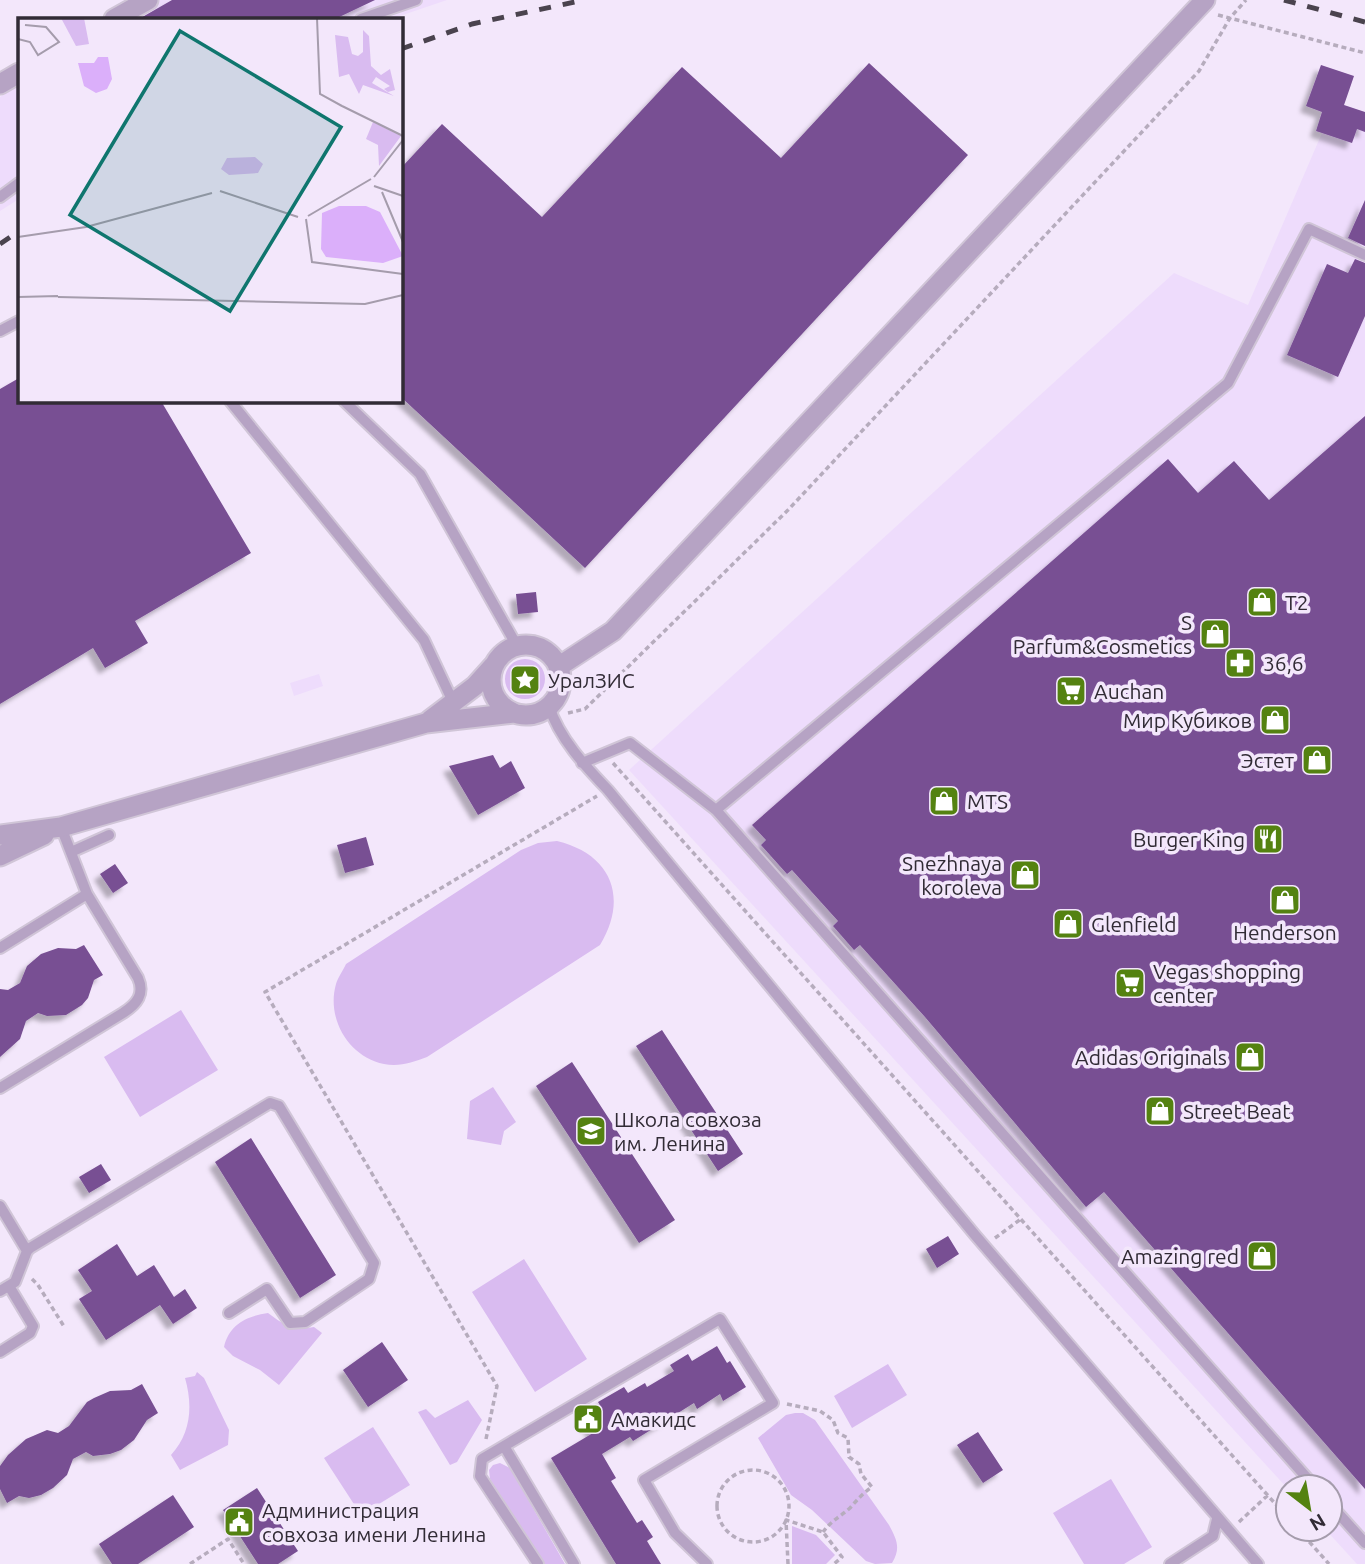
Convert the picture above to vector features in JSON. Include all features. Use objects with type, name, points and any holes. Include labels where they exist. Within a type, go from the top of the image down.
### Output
[{"type":"street","points":[[116,18],[148,0]]},
{"type":"street","points":[[558,667],[613,631],[1201,5]]},
{"type":"street","points":[[0,85],[18,74]]},
{"type":"street","points":[[0,835],[61,827],[426,723],[550,711],[559,688],[558,667],[545,651],[527,645],[517,646],[499,657],[475,687],[426,723]]},
{"type":"street","points":[[494,666],[491,679],[493,691],[499,702],[514,713]]},
{"type":"street","points":[[0,856],[61,827]]},
{"type":"lane","points":[[364,18],[416,0]]},
{"type":"lane","points":[[0,197],[18,184]]},
{"type":"lane","points":[[716,810],[1228,383],[1309,229],[1365,255]]},
{"type":"lane","points":[[0,331],[18,322]]},
{"type":"lane","points":[[231,402],[424,640],[454,704]]},
{"type":"lane","points":[[345,402],[420,474],[517,646]]},
{"type":"lane","points":[[550,711],[582,763],[608,790],[984,1245],[1258,1564]]},
{"type":"lane","points":[[582,763],[630,743],[716,810],[1303,1473]]},
{"type":"lane","points":[[0,1088],[134,1006],[140,996],[141,985],[138,978],[87,894],[61,827]]},
{"type":"lane","points":[[71,852],[109,835]]},
{"type":"lane","points":[[0,948],[87,894]]},
{"type":"lane","points":[[0,1352],[30,1333],[33,1326],[4,1289],[15,1282],[27,1251],[270,1103],[275,1103],[374,1263],[369,1279],[305,1322],[290,1324],[267,1289],[229,1313]]},
{"type":"lane","points":[[0,1206],[27,1251]]},
{"type":"lane","points":[[538,1564],[480,1476],[482,1460],[720,1319],[773,1403],[644,1480],[675,1533],[707,1564]]},
{"type":"lane","points":[[504,1446],[574,1564]]},
{"type":"lane","points":[[1170,1564],[1213,1536],[1217,1519]]},
{"type":"lane","points":[[1344,1520],[1365,1544]]},
{"type":"path","points":[[550,711],[585,709],[788,510],[1199,71],[1230,18],[1246,0]]},
{"type":"path","points":[[1201,5],[1230,18],[1365,52]]},
{"type":"path","points":[[605,754],[1274,1503]]},
{"type":"path","points":[[482,1460],[497,1386],[265,992],[608,790]]},
{"type":"path","points":[[984,1245],[1021,1219]]},
{"type":"path","points":[[20,1269],[38,1285],[65,1328]]},
{"type":"path","points":[[780,1399],[789,1406],[820,1411],[833,1420],[838,1433],[848,1438],[849,1457],[859,1464],[861,1474],[872,1487],[833,1519],[823,1532]]},
{"type":"path","points":[[786,1520],[780,1531],[770,1539],[746,1542],[734,1538],[719,1520],[716,1508],[718,1495],[723,1485],[742,1472],[754,1470],[775,1478],[788,1497],[788,1564]]},
{"type":"path","points":[[1228,1532],[1268,1496]]},
{"type":"path","points":[[786,1520],[823,1532],[842,1557],[834,1564]]},
{"type":"path","points":[[190,1564],[228,1539],[244,1564]]},
{"type":"path","points":[[1310,1543],[1329,1564]]},
{"type":"shaded area","points":[[159,0],[447,0],[394,18],[130,18]]},
{"type":"shaded area","name":"Vegas shopping center","points":[[1321,65],[1354,76],[1344,105],[1365,112],[1365,1564],[1357,1564],[1338,1543],[1344,1543],[1344,1473],[1274,1474],[629,770],[1174,273],[1248,305],[1322,133],[1316,131],[1322,112],[1306,106]]},
{"type":"shaded area","points":[[18,86],[18,200],[0,211],[0,97]]},
{"type":"shaded area","points":[[525,659],[539,665],[545,679],[539,693],[525,699],[511,693],[505,679],[511,665]]},
{"type":"shaded area","points":[[319,674],[323,686],[294,696],[290,683]]},
{"type":"shaded area","points":[[557,841],[576,847],[591,856],[610,880],[613,910],[609,927],[600,945],[427,1057],[390,1065],[371,1060],[351,1045],[343,1035],[334,1010],[336,984],[346,964],[521,850],[538,843]]},
{"type":"shaded area","points":[[181,1010],[218,1070],[140,1117],[104,1057]]},
{"type":"shaded area","points":[[493,1087],[516,1122],[504,1131],[501,1145],[467,1139],[470,1101]]},
{"type":"shaded area","points":[[524,1259],[587,1359],[535,1392],[472,1292]]},
{"type":"shaded area","points":[[268,1313],[290,1326],[314,1327],[322,1333],[279,1385],[260,1370],[233,1356],[224,1347],[234,1327],[253,1316]]},
{"type":"shaded area","points":[[888,1364],[907,1395],[852,1428],[834,1396]]},
{"type":"shaded area","points":[[197,1372],[204,1378],[229,1430],[228,1445],[180,1470],[171,1455],[183,1438],[188,1419],[189,1399],[185,1378],[195,1376]]},
{"type":"shaded area","points":[[468,1400],[482,1420],[457,1462],[450,1465],[418,1412],[426,1409],[435,1418]]},
{"type":"shaded area","points":[[803,1413],[815,1420],[889,1525],[897,1544],[892,1563],[875,1564],[866,1561],[812,1510],[791,1495],[758,1438],[786,1415]]},
{"type":"shaded area","points":[[373,1427],[410,1485],[361,1515],[324,1458]]},
{"type":"shaded area","points":[[500,1463],[510,1468],[565,1564],[545,1564],[490,1479],[489,1470]]},
{"type":"shaded area","points":[[1111,1479],[1152,1547],[1124,1564],[1084,1564],[1053,1513]]},
{"type":"shaded area","points":[[792,1526],[816,1535],[835,1555],[826,1564],[792,1564]]},
{"type":"building","points":[[172,0],[375,0],[337,18],[141,18]]},
{"type":"building","points":[[869,63],[968,155],[585,568],[402,398],[402,167],[442,124],[542,217],[682,67],[781,158]]},
{"type":"building","points":[[1321,65],[1354,76],[1344,105],[1365,112],[1365,132],[1357,129],[1352,143],[1316,131],[1322,112],[1306,106]]},
{"type":"building","points":[[1365,200],[1365,246],[1348,238]]},
{"type":"building","points":[[1355,259],[1365,263],[1365,316],[1338,377],[1287,355],[1327,264],[1348,273]]},
{"type":"building","points":[[18,379],[18,402],[162,402],[251,553],[135,621],[148,643],[105,668],[93,648],[0,704],[0,389]]},
{"type":"building","name":"Vegas shopping center","points":[[1365,416],[1365,1489],[1104,1192],[1086,1207],[925,1017],[860,945],[854,950],[833,926],[838,921],[792,870],[787,874],[761,845],[766,840],[752,825],[1168,459],[1198,493],[1234,461],[1269,500]]},
{"type":"building","points":[[536,592],[538,612],[518,614],[516,594]]},
{"type":"building","points":[[493,755],[500,768],[511,761],[525,788],[478,815],[449,766]]},
{"type":"building","points":[[366,837],[374,865],[345,873],[337,845]]},
{"type":"building","points":[[115,864],[128,883],[113,893],[100,874]]},
{"type":"building","points":[[84,945],[103,975],[94,980],[88,998],[66,1015],[47,1016],[38,1013],[26,1021],[20,1039],[0,1057],[0,989],[8,990],[20,983],[27,966],[41,954],[58,948],[76,949]]},
{"type":"building","points":[[662,1030],[743,1154],[718,1171],[636,1046]]},
{"type":"building","name":"Школа совхоза им. Ленина","points":[[572,1062],[675,1220],[639,1243],[536,1086]]},
{"type":"building","points":[[251,1138],[336,1275],[300,1298],[215,1162]]},
{"type":"building","points":[[101,1164],[111,1180],[89,1193],[79,1177]]},
{"type":"building","points":[[948,1236],[959,1254],[937,1268],[926,1249]]},
{"type":"building","points":[[117,1244],[137,1276],[154,1265],[174,1297],[185,1289],[197,1308],[173,1324],[160,1305],[106,1340],[79,1299],[92,1291],[78,1270]]},
{"type":"building","points":[[382,1342],[408,1380],[368,1407],[343,1370]]},
{"type":"building","points":[[717,1346],[746,1387],[723,1401],[720,1394],[697,1409],[694,1403],[633,1441],[630,1437],[602,1454],[616,1478],[611,1481],[637,1523],[642,1520],[653,1537],[647,1541],[661,1564],[616,1564],[551,1458],[593,1433],[584,1417],[601,1407],[598,1402],[624,1387],[628,1393],[645,1383],[647,1387],[674,1371],[670,1365],[688,1354],[692,1361]]},
{"type":"building","points":[[142,1384],[158,1413],[147,1420],[134,1440],[110,1454],[93,1456],[86,1452],[73,1459],[67,1475],[53,1488],[29,1498],[19,1496],[7,1503],[0,1489],[0,1466],[26,1439],[47,1430],[58,1433],[69,1426],[87,1402],[110,1391],[131,1390]]},
{"type":"building","points":[[978,1432],[1003,1470],[983,1483],[957,1445]]},
{"type":"building","points":[[257,1488],[298,1551],[278,1564],[258,1564],[223,1510]]},
{"type":"building","points":[[173,1495],[194,1527],[138,1564],[112,1564],[99,1544]]},
{"type":"railway","points":[[402,49],[472,24],[584,0]]},
{"type":"railway","points":[[1284,0],[1365,22]]},
{"type":"railway","points":[[0,244],[18,232]]},
{"type":"place","name":"T2","points":[[1262,602]]},
{"type":"place","name":"S Parfum&Cosmetics","points":[[1215,634]]},
{"type":"place","name":"36,6","points":[[1240,663]]},
{"type":"place","name":"УралЗИС","points":[[525,680]]},
{"type":"place","name":"Auchan","points":[[1071,691]]},
{"type":"place","name":"Мир Кубиков","points":[[1275,720]]},
{"type":"place","name":"Эстет","points":[[1317,760]]},
{"type":"place","name":"MTS","points":[[944,801]]},
{"type":"place","name":"Burger King","points":[[1268,839]]},
{"type":"place","name":"Snezhnaya koroleva","points":[[1025,875]]},
{"type":"place","name":"Henderson","points":[[1285,900]]},
{"type":"place","name":"Glenfield","points":[[1068,924]]},
{"type":"place","name":"Vegas shopping center","points":[[1130,983]]},
{"type":"place","name":"Adidas Originals","points":[[1250,1057]]},
{"type":"place","name":"Street Beat","points":[[1160,1111]]},
{"type":"place","name":"Школа совхоза им. Ленина","points":[[591,1131]]},
{"type":"place","name":"Amazing red","points":[[1262,1256]]},
{"type":"place","name":"Амакидс","points":[[588,1419]]},
{"type":"place","name":"Администрация совхоза имени Ленина","points":[[239,1522]]}]
